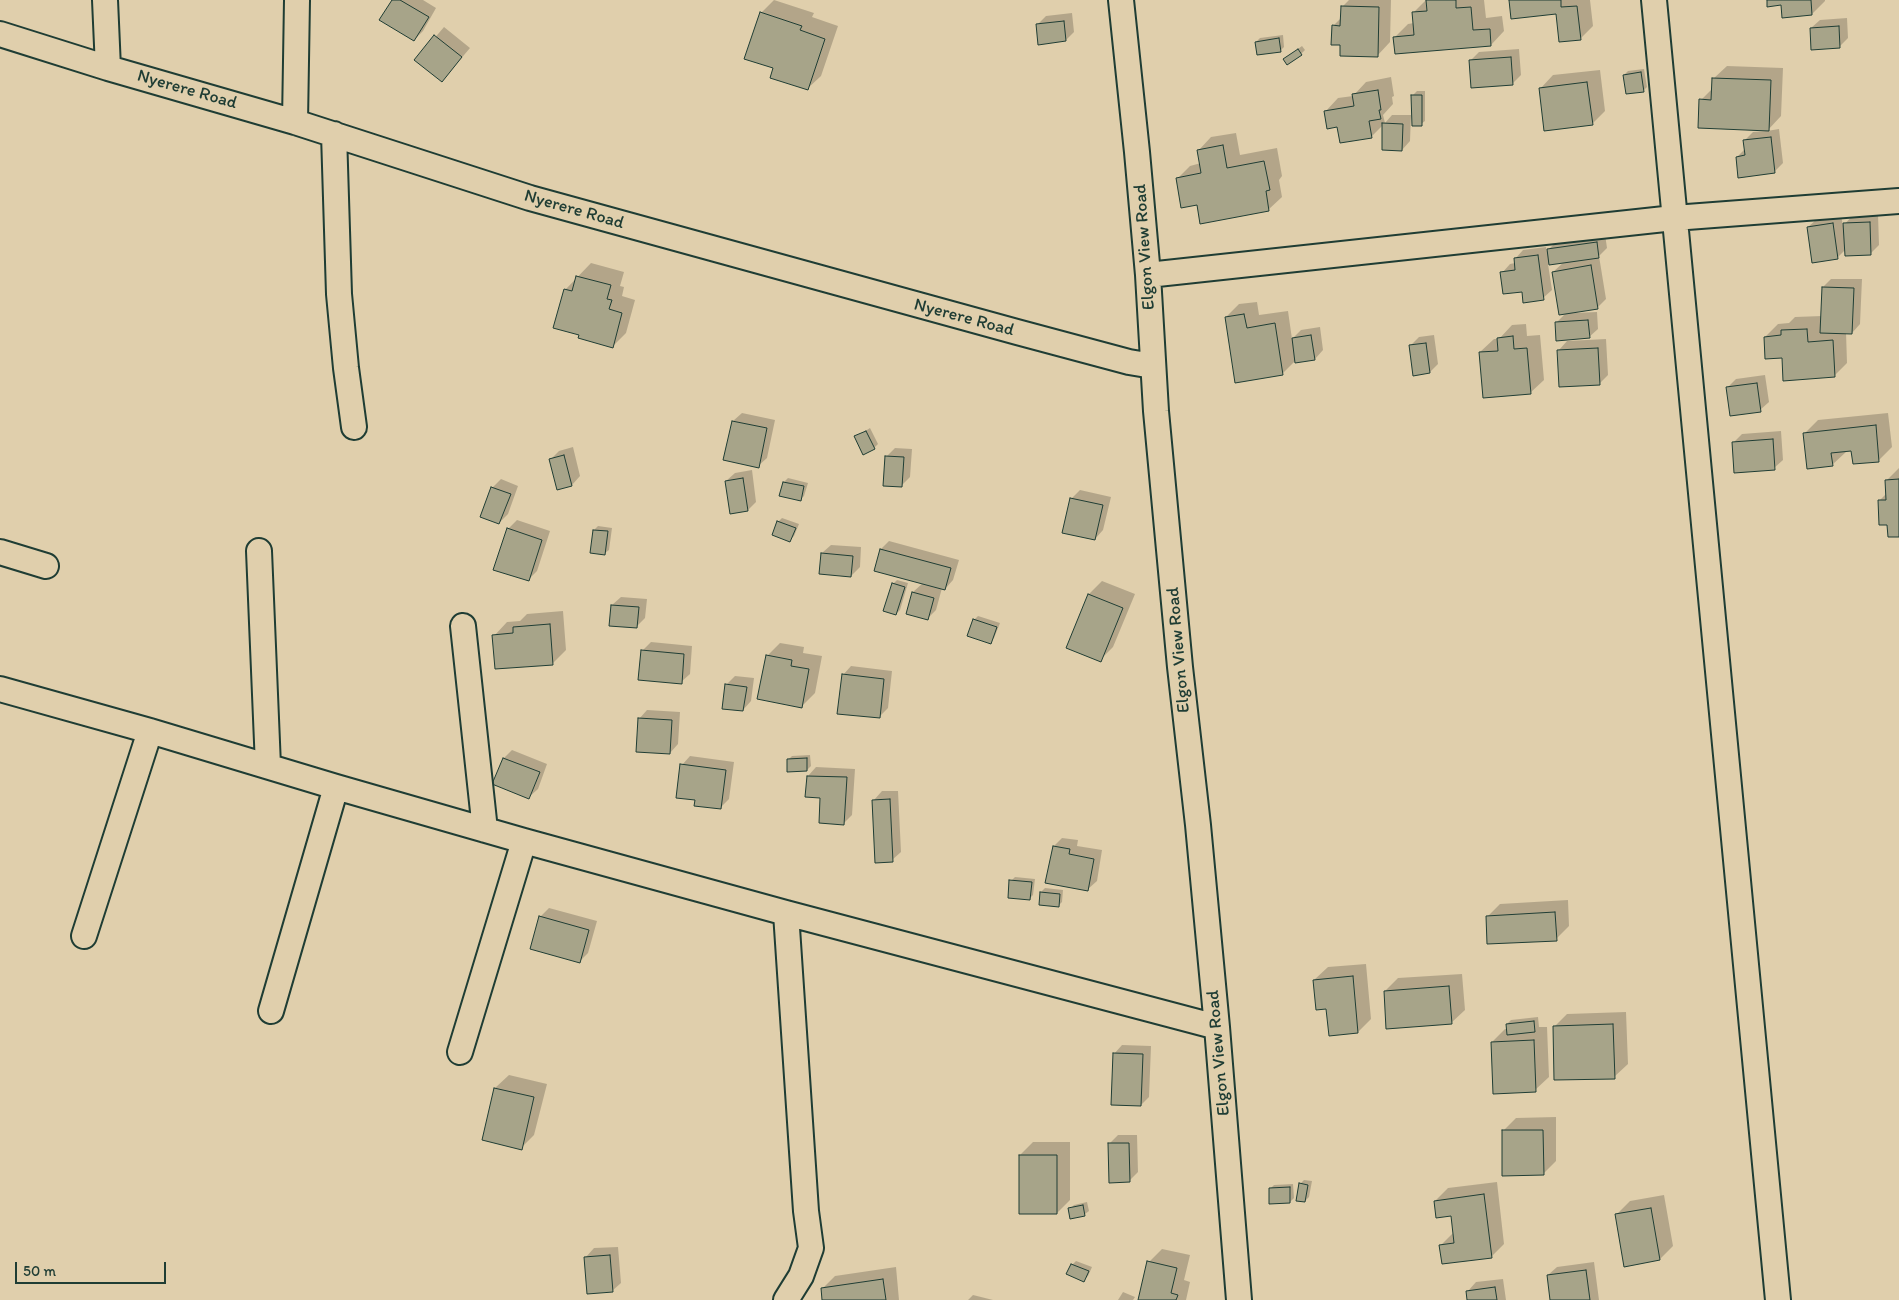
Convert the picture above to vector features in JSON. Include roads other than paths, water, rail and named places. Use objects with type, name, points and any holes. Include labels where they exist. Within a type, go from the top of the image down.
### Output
[{"type":"street","points":[[105,0],[108,68]]},
{"type":"street","points":[[295,122],[297,0]]},
{"type":"street","name":"Elgon View Road","points":[[1121,0],[1148,275],[1152,366],[1180,667],[1198,825],[1217,1026],[1239,1300]]},
{"type":"street","points":[[1654,0],[1778,1300]]},
{"type":"street","name":"Nyerere Road","points":[[0,34],[108,68],[334,134],[540,201],[1016,332],[1129,362],[1152,366]]},
{"type":"street","points":[[334,134],[340,294],[346,368],[354,427]]},
{"type":"street","points":[[1148,275],[1674,218],[1899,201]]},
{"type":"street","points":[[259,551],[268,766]]},
{"type":"street","points":[[0,552],[46,566]]},
{"type":"street","points":[[463,626],[485,830]]},
{"type":"street","points":[[0,689],[150,730],[336,787],[524,841],[786,913],[1217,1026]]},
{"type":"street","points":[[84,936],[150,730]]},
{"type":"street","points":[[271,1011],[336,787]]},
{"type":"street","points":[[460,1052],[524,841]]},
{"type":"street","points":[[786,913],[806,1211],[811,1248],[801,1276],[786,1300]]}]
